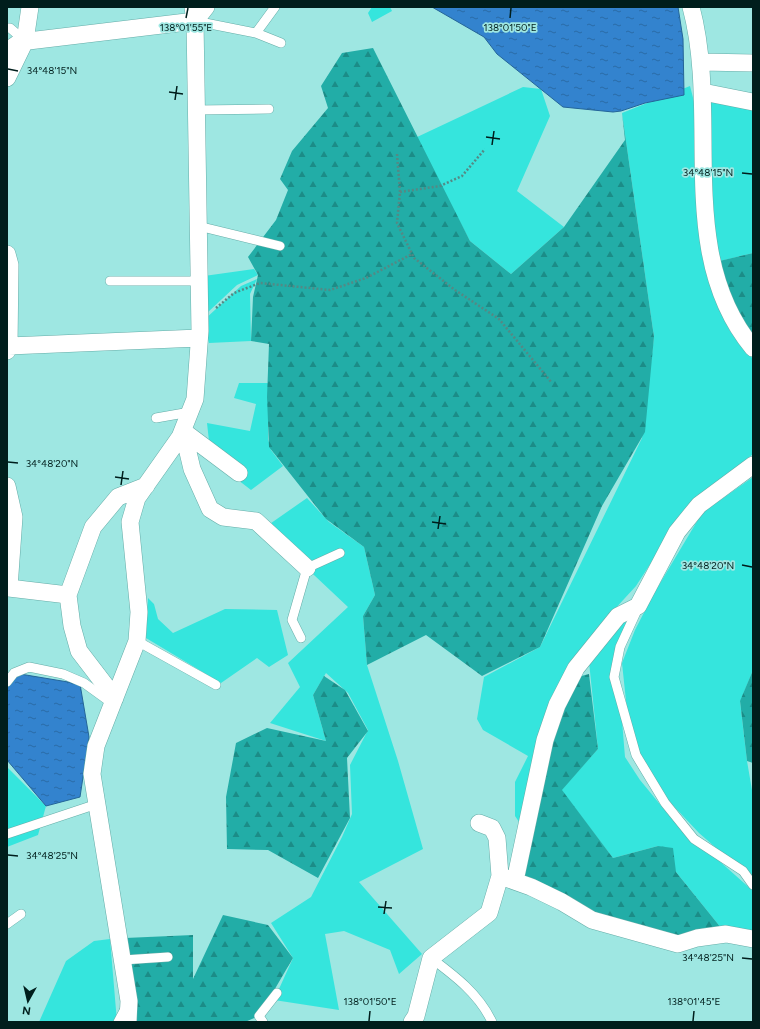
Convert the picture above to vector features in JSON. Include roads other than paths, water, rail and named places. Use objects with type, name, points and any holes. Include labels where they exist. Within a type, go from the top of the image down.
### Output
[{"type":"street","points":[[7,78],[25,41],[30,7]]},
{"type":"street","points":[[7,51],[20,42],[194,14],[206,7]]},
{"type":"street","points":[[692,7],[701,62],[703,92],[705,220],[712,262],[723,298],[745,338],[753,348]]},
{"type":"street","points":[[128,1022],[129,1001],[92,774],[96,746],[137,641],[139,612],[130,522],[137,498],[183,431],[195,399],[199,330],[199,281],[197,110],[194,14]]},
{"type":"street","points":[[701,62],[753,63]]},
{"type":"street","points":[[703,92],[753,102]]},
{"type":"street","points":[[7,254],[10,265],[8,349],[199,330]]},
{"type":"street","points":[[183,431],[238,473]]},
{"type":"street","points":[[183,431],[192,469],[210,509],[224,517],[256,521],[307,568]]},
{"type":"street","points":[[412,1022],[416,1016],[431,958],[489,913],[508,879],[545,740],[556,705],[576,668],[618,616],[638,606],[677,532],[699,505],[753,465]]},
{"type":"street","points":[[7,486],[14,517],[8,588],[68,595]]},
{"type":"street","points":[[114,701],[80,651],[72,626],[68,595],[93,527],[118,497],[146,486]]},
{"type":"street","points":[[479,823],[492,828],[497,838],[508,879]]},
{"type":"street","points":[[508,879],[562,902],[592,920],[678,944],[697,938],[726,934],[753,939]]},
{"type":"lane","points":[[256,33],[275,7]]},
{"type":"lane","points":[[194,14],[256,33],[281,43]]},
{"type":"lane","points":[[7,28],[10,28],[25,41]]},
{"type":"lane","points":[[197,110],[269,109]]},
{"type":"lane","points":[[198,226],[280,246]]},
{"type":"lane","points":[[110,281],[199,281]]},
{"type":"lane","points":[[156,418],[190,412]]},
{"type":"lane","points":[[301,638],[292,620],[307,568],[340,553]]},
{"type":"lane","points":[[638,606],[620,647],[614,677],[636,755],[665,803],[694,839],[743,871],[753,885]]},
{"type":"lane","points":[[137,641],[216,685]]},
{"type":"lane","points":[[7,682],[14,673],[29,667],[63,674],[84,683],[114,701]]},
{"type":"lane","points":[[8,831],[97,804]]},
{"type":"lane","points":[[7,924],[21,914]]},
{"type":"lane","points":[[122,960],[168,957]]},
{"type":"lane","points":[[431,958],[468,987],[487,1010],[492,1022]]},
{"type":"lane","points":[[263,1022],[259,1016],[277,993]]},
{"type":"lane","points":[[118,1022],[129,1001]]},
{"type":"water","points":[[432,7],[678,7],[683,39],[684,95],[645,103],[621,111],[613,112],[563,107],[497,54],[484,37]]},
{"type":"water","points":[[14,673],[80,684],[89,737],[80,797],[46,806],[7,760],[7,682]]}]
